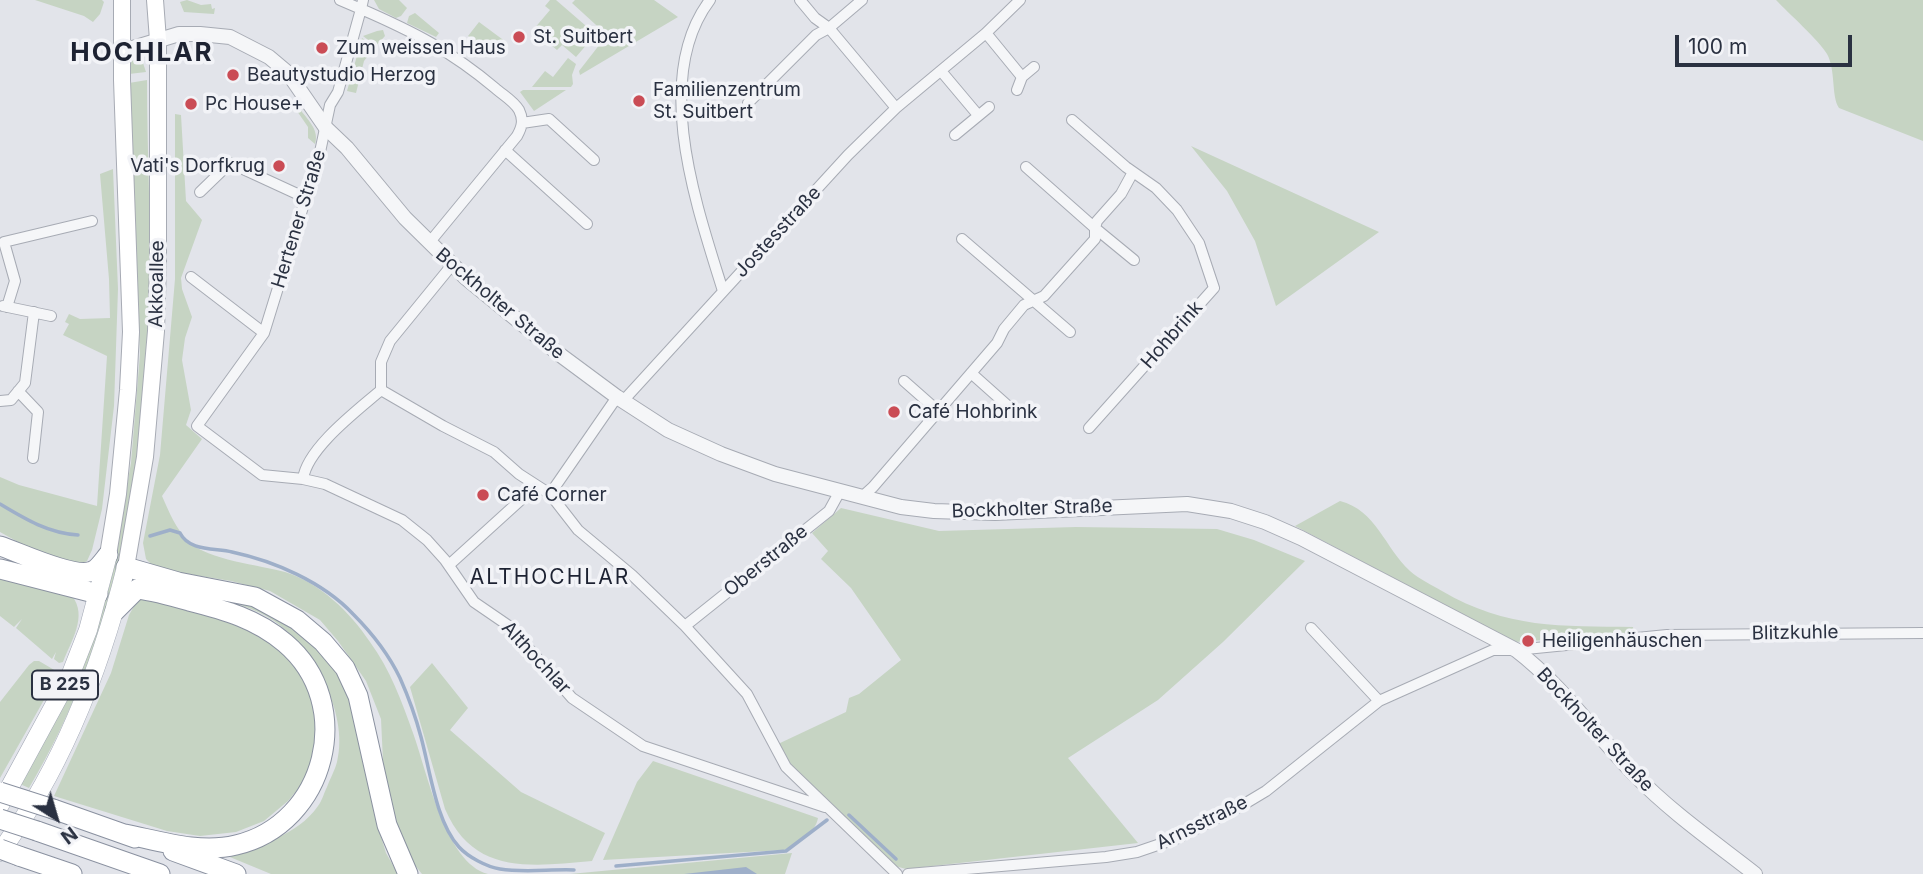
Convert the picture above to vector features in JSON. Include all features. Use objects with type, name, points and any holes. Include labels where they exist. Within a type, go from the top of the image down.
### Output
[{"type":"highway","points":[[0,545],[31,559],[84,573],[95,571],[108,555]]},
{"type":"highway","points":[[126,567],[178,582],[255,597],[297,620],[323,642],[345,668],[358,696],[387,825],[408,874]]},
{"type":"highway","points":[[0,569],[98,594]]},
{"type":"highway","points":[[115,611],[137,589],[225,610],[259,624],[299,657],[315,681],[322,709],[325,746],[317,775],[299,806],[278,825],[254,839],[235,845],[205,848],[125,834]]},
{"type":"highway","points":[[0,792],[236,874]]},
{"type":"highway","points":[[0,819],[160,874]]},
{"type":"highway","points":[[6,852],[72,874]]},
{"type":"main road","name":"Akkoallee","points":[[108,555],[119,481],[131,332],[122,0]]},
{"type":"main road","name":"Akkoallee","points":[[126,567],[145,457],[156,331],[158,40],[155,0]]},
{"type":"main road","name":"B 225","points":[[0,805],[70,676],[88,630],[108,555]]},
{"type":"main road","name":"B 225","points":[[6,852],[62,746],[102,656],[126,567]]},
{"type":"street","points":[[340,0],[362,5],[432,42],[469,66],[515,104],[522,123],[517,136],[429,243]]},
{"type":"street","points":[[710,0],[692,30],[685,50],[681,82],[686,159],[723,291]]},
{"type":"street","points":[[800,0],[815,18],[829,28],[896,107]]},
{"type":"street","points":[[748,103],[816,35],[829,28],[862,0]]},
{"type":"street","name":"Jostesstraße","points":[[550,495],[620,399],[848,155],[896,107],[986,33],[1020,0]]},
{"type":"street","name":"Hertener Straße","points":[[204,432],[197,426],[264,333],[362,5]]},
{"type":"street","points":[[986,33],[1022,77]]},
{"type":"street","name":"Bockholter Straße","points":[[158,40],[179,34],[230,37],[269,57],[280,66],[326,128],[452,265],[524,326],[620,399],[668,430],[775,474],[901,507],[995,513],[1187,504],[1231,510],[1265,522],[1301,538],[1516,650],[1538,667],[1633,773],[1665,804],[1755,874]]},
{"type":"street","points":[[122,51],[158,40]]},
{"type":"street","points":[[1017,90],[1022,77],[1034,67]]},
{"type":"street","points":[[941,71],[978,115]]},
{"type":"street","points":[[955,135],[989,107]]},
{"type":"street","points":[[522,123],[549,119],[594,160]]},
{"type":"street","name":"Hohbrink","points":[[1072,120],[1156,188],[1177,210],[1199,243],[1213,288],[1089,428]]},
{"type":"street","points":[[506,150],[587,224]]},
{"type":"street","points":[[201,192],[230,163],[306,198]]},
{"type":"street","points":[[1026,167],[1134,260]]},
{"type":"street","points":[[862,497],[971,373],[1024,305],[1044,296],[1095,239],[1097,221],[1121,194],[1133,172]]},
{"type":"street","points":[[51,316],[3,306],[15,281],[4,242],[92,221]]},
{"type":"street","points":[[962,239],[1070,332]]},
{"type":"street","points":[[303,479],[307,465],[318,450],[381,390],[381,362],[390,341],[452,265]]},
{"type":"street","points":[[191,276],[264,333]]},
{"type":"street","points":[[0,401],[10,400],[25,383],[33,312]]},
{"type":"street","points":[[971,373],[1008,406]]},
{"type":"street","points":[[904,381],[938,411]]},
{"type":"street","points":[[381,390],[494,452],[550,495],[578,530],[632,575],[685,626],[747,694],[786,767],[897,874]]},
{"type":"street","points":[[18,391],[38,412],[33,458]]},
{"type":"street","name":"Althochlar","points":[[204,432],[262,475],[325,484],[402,520],[427,540],[449,565],[474,602],[509,626],[572,698],[643,746],[825,807]]},
{"type":"street","points":[[449,565],[536,486]]},
{"type":"street","name":"Oberstraße","points":[[685,626],[829,511],[840,491]]},
{"type":"street","points":[[1311,628],[1379,701]]},
{"type":"street","name":"Blitzkuhle","points":[[1516,650],[1667,635],[1923,633]]},
{"type":"street","name":"Arnsstraße","points":[[909,874],[1106,857],[1137,852],[1178,838],[1266,791],[1379,701],[1493,650],[1516,650]]},
{"type":"green space","points":[[35,0],[104,2],[100,14],[93,22],[84,16]]},
{"type":"green space","points":[[187,0],[201,5],[211,4],[212,9],[215,8],[214,14],[184,12],[180,2]]},
{"type":"green space","points":[[374,0],[399,0],[407,8],[396,18],[379,9]]},
{"type":"green space","points":[[550,0],[556,0],[593,32],[594,36],[576,57],[562,45],[557,50],[533,30],[550,10],[545,6]]},
{"type":"green space","points":[[575,0],[654,0],[678,17],[580,75],[579,71],[607,35],[572,3]]},
{"type":"green space","points":[[1776,0],[1923,0],[1923,141],[1839,108],[1827,54],[1811,34]]},
{"type":"green space","points":[[415,13],[439,33],[436,37],[407,23],[409,16]]},
{"type":"green space","points":[[479,22],[506,42],[494,56],[468,36]]},
{"type":"green space","points":[[383,30],[385,36],[376,46],[363,36]]},
{"type":"green space","points":[[362,38],[375,47],[364,61],[356,93],[347,91]]},
{"type":"green space","points":[[136,57],[142,60],[146,72],[129,74],[130,63]]},
{"type":"green space","points":[[568,58],[576,64],[571,87],[532,87],[545,71],[553,77]]},
{"type":"green space","points":[[147,80],[150,240],[148,357],[134,485],[106,611],[85,672],[60,731],[29,788],[20,784],[117,543],[131,463],[140,354],[129,83]]},
{"type":"green space","points":[[566,90],[534,111],[520,92]]},
{"type":"green space","points":[[299,108],[314,129],[315,144],[308,138],[308,127],[297,111]]},
{"type":"green space","points":[[175,114],[181,115],[186,201],[202,220],[181,278],[192,317],[182,360],[191,410],[186,425],[202,439],[162,496],[180,532],[198,548],[221,558],[298,577],[322,591],[353,620],[384,663],[395,686],[449,835],[460,853],[473,866],[488,874],[422,874],[413,863],[394,821],[383,761],[381,719],[366,681],[320,620],[270,591],[231,581],[170,571],[152,565],[146,559],[143,543],[160,455],[175,279]]},
{"type":"green space","points":[[1191,146],[1379,232],[1276,306],[1255,241],[1227,191]]},
{"type":"green space","points":[[113,169],[118,289],[114,406],[102,509],[92,550],[87,561],[79,566],[27,547],[0,532],[0,477],[19,485],[97,506],[107,356],[63,335],[69,324],[65,322],[69,314],[80,319],[110,318],[100,174]]},
{"type":"green space","points":[[1340,501],[1363,512],[1401,562],[1414,574],[1466,603],[1512,619],[1558,625],[1633,627],[1634,634],[1515,642],[1295,526]]},
{"type":"green space","points":[[841,508],[939,531],[1076,527],[1217,529],[1254,540],[1305,561],[1223,642],[1158,700],[1068,758],[1138,843],[906,869],[895,866],[831,808],[800,775],[778,744],[846,712],[849,698],[859,694],[901,660],[851,588],[821,559],[828,551],[812,533]]},
{"type":"green space","points":[[0,577],[72,596],[77,604],[78,620],[63,662],[59,663],[54,659],[56,652],[52,659],[16,628],[22,619],[14,627],[0,616]]},
{"type":"green space","points":[[147,584],[236,597],[294,621],[343,675],[366,751],[369,789],[376,820],[386,853],[398,874],[271,874],[225,855],[288,832],[309,816],[319,804],[336,765],[339,742],[338,721],[332,700],[323,679],[297,642],[266,616],[238,604]]},
{"type":"green space","points":[[145,598],[236,621],[269,638],[307,679],[319,729],[308,777],[288,801],[264,821],[236,832],[200,836],[167,831],[54,796],[111,673],[129,615],[137,601]]},
{"type":"green space","points":[[39,661],[58,675],[0,778],[0,702],[29,665]]},
{"type":"green space","points":[[432,663],[468,708],[450,730],[521,792],[605,833],[592,861],[546,865],[505,862],[487,856],[471,845],[457,830],[445,809],[410,687]]},
{"type":"green space","points":[[653,761],[818,818],[816,824],[805,837],[784,850],[603,860],[637,782]]},
{"type":"green space","points":[[792,853],[785,874],[570,874]]},
{"type":"water","points":[[746,867],[757,874],[684,874]]},
{"type":"waterway","points":[[0,504],[47,528],[78,535]]},
{"type":"waterway","points":[[150,536],[170,530],[180,533],[184,539],[196,546],[264,561],[297,574],[341,603],[379,644],[400,678],[419,730],[439,810],[459,847],[478,861],[500,869],[574,870]]},
{"type":"waterway","points":[[849,815],[896,859]]},
{"type":"waterway","points":[[616,866],[786,851],[827,820]]},
{"type":"place","name":"St. Suitbert","points":[[519,37]]},
{"type":"place","name":"Zum weissen Haus","points":[[322,48]]},
{"type":"place","name":"Beautystudio Herzog","points":[[233,75]]},
{"type":"place","name":"Familienzentrum St. Suitbert","points":[[639,101]]},
{"type":"place","name":"Pc House+","points":[[191,104]]},
{"type":"place","name":"Vati's Dorfkrug","points":[[279,166]]},
{"type":"place","name":"Café Hohbrink","points":[[894,412]]},
{"type":"place","name":"Café Corner","points":[[483,495]]},
{"type":"place","name":"Heiligenhäuschen","points":[[1528,641]]},
{"type":"district","name":"HOCHLAR","points":[[142,53]]},
{"type":"district","name":"ALTHOCHLAR","points":[[550,578]]}]
